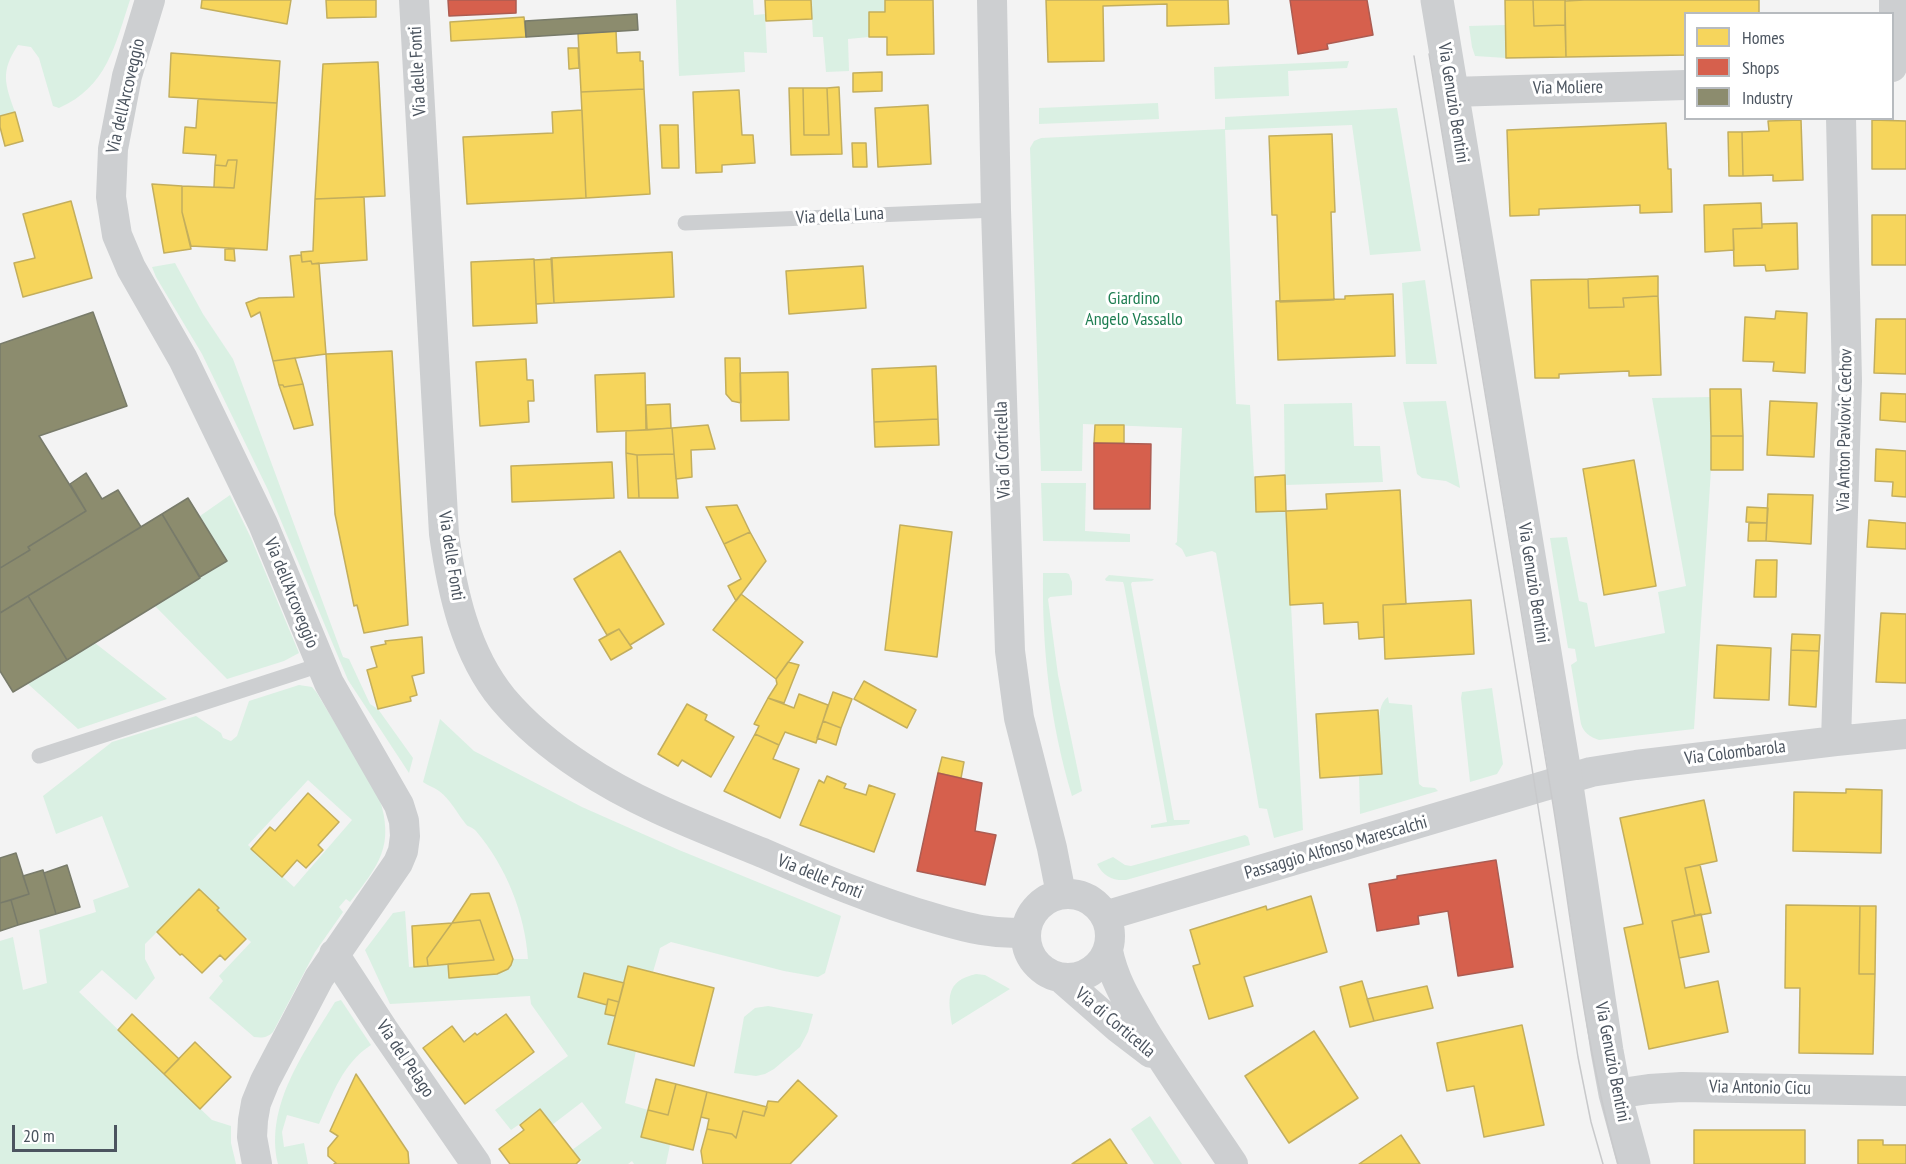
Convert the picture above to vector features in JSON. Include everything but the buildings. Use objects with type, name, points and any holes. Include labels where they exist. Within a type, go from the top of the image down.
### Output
[{"type":"street","name":"Via dell'Arcoveggio","points":[[150,0],[128,76],[112,149],[111,196],[117,235],[131,268],[183,359],[266,532],[320,665],[338,701],[394,794],[404,821],[403,851],[398,863],[334,954],[280,1049],[256,1103],[252,1137],[257,1164]]},
{"type":"street","name":"Via delle Fonti","points":[[414,0],[444,534],[451,581],[461,617],[486,674],[521,719],[551,745],[583,768],[693,825],[857,893],[924,916],[979,931],[1006,934],[1026,932]]},
{"type":"street","name":"Via di Corticella","points":[[992,0],[996,210],[1010,651],[1019,718],[1055,857],[1061,894]]},
{"type":"street","name":"Via Genuzio Bentini","points":[[1437,0],[1566,779],[1605,1040],[1615,1094],[1634,1164]]},
{"type":"street","points":[[1894,12],[1894,61]]},
{"type":"street","name":"Via Moliere","points":[[1451,92],[1684,85]]},
{"type":"street","name":"Via Anton Pavlovic Cechov","points":[[1836,741],[1847,381],[1841,120]]},
{"type":"street","name":"Via Colombarola","points":[[1566,779],[1636,765],[1906,734]]},
{"type":"street","name":"Passaggio Alfonso Marescalchi","points":[[1106,916],[1483,806],[1566,779]]},
{"type":"street","points":[[1026,932],[1030,918],[1038,907],[1048,899],[1061,894],[1079,895],[1088,899],[1106,916]]},
{"type":"street","name":"Via di Corticella","points":[[1026,932],[1029,954],[1035,964],[1044,971],[1069,979],[1088,974],[1103,960],[1110,931],[1106,916]]},
{"type":"street","name":"Via di Corticella","points":[[1107,951],[1120,989],[1168,1069],[1233,1164]]},
{"type":"street","name":"Via del Pelago","points":[[334,954],[476,1164]]},
{"type":"street","name":"Via di Corticella","points":[[1061,978],[1168,1069]]},
{"type":"street","name":"Via Antonio Cicu","points":[[1615,1094],[1682,1087],[1906,1091]]},
{"type":"lane","name":"Via della Luna","points":[[685,224],[996,210]]},
{"type":"lane","points":[[39,756],[320,665]]},
{"type":"green space","points":[[0,0],[130,0],[114,48],[99,76],[88,89],[59,108],[53,106],[39,58],[31,47],[18,45],[12,54],[6,78],[15,112],[0,116]]},
{"type":"green space","points":[[676,0],[753,0],[754,15],[765,14],[767,53],[744,52],[745,72],[679,76]]},
{"type":"green space","points":[[811,0],[885,0],[885,12],[869,12],[869,37],[848,39],[849,71],[826,72],[823,37],[813,37]]},
{"type":"green space","points":[[1505,25],[1506,58],[1475,56],[1469,26]]},
{"type":"green space","points":[[1349,61],[1347,68],[1288,71],[1289,96],[1215,99],[1214,67]]},
{"type":"green space","points":[[1158,103],[1159,119],[1039,124],[1039,108]]},
{"type":"green space","name":"Giardino Angelo Vassallo","points":[[1397,108],[1421,251],[1370,255],[1352,125],[1225,130],[1236,404],[1250,405],[1256,512],[1286,511],[1303,830],[1274,838],[1267,809],[1259,808],[1216,553],[1212,551],[1186,557],[1182,549],[1175,544],[1177,542],[1182,428],[1083,424],[1082,471],[1041,471],[1030,148],[1034,141],[1041,138],[1225,129],[1225,117]]},
{"type":"green space","points":[[175,263],[203,314],[233,359],[343,657],[349,659],[370,704],[378,709],[413,758],[409,773],[348,680],[268,490],[202,354],[152,267]]},
{"type":"green space","points":[[1425,280],[1437,364],[1406,364],[1402,283]]},
{"type":"green space","points":[[1710,397],[1711,470],[1694,729],[1599,740],[1593,738],[1581,724],[1571,665],[1577,661],[1575,649],[1568,648],[1550,538],[1567,537],[1579,601],[1587,603],[1595,647],[1665,633],[1658,592],[1686,586],[1652,398]]},
{"type":"green space","points":[[1446,401],[1460,488],[1446,481],[1422,478],[1417,474],[1403,402]]},
{"type":"green space","points":[[1352,403],[1354,446],[1380,446],[1383,482],[1285,485],[1284,404]]},
{"type":"green space","points":[[1041,483],[1086,483],[1085,531],[1130,534],[1130,542],[1043,541]]},
{"type":"green space","points":[[230,495],[251,538],[299,653],[284,661],[227,679],[155,606],[227,561],[200,516]]},
{"type":"green space","points":[[1043,573],[1066,573],[1069,574],[1072,582],[1072,595],[1048,599],[1058,675],[1082,791],[1072,796],[1058,741],[1049,686],[1044,630]]},
{"type":"green space","points":[[1109,575],[1154,579],[1131,584],[1174,820],[1190,820],[1189,824],[1151,828],[1151,825],[1167,822],[1124,585],[1123,582],[1106,581]]},
{"type":"green space","points":[[95,643],[167,699],[78,729],[28,684]]},
{"type":"green space","points":[[299,685],[312,687],[317,693],[379,797],[384,814],[385,842],[369,877],[350,902],[346,899],[339,907],[343,912],[315,952],[273,1032],[266,1036],[254,1037],[209,998],[223,981],[219,976],[251,942],[199,890],[145,944],[145,959],[155,978],[136,1000],[102,970],[79,992],[212,1120],[231,1126],[231,1143],[236,1164],[0,1164],[0,941],[13,937],[23,990],[47,983],[39,930],[96,912],[93,900],[129,887],[102,816],[56,834],[43,796],[112,742],[196,716],[221,733],[223,738],[231,741],[237,736],[249,701]],"holes":[[[308,780],[352,820],[294,887],[248,845]]]},
{"type":"green space","points":[[1492,688],[1503,764],[1497,774],[1470,782],[1462,692]]},
{"type":"green space","points":[[1388,697],[1389,703],[1412,705],[1419,784],[1438,791],[1360,814],[1359,776],[1382,774],[1379,721],[1383,702]]},
{"type":"green space","points":[[440,719],[474,751],[582,807],[679,850],[841,916],[825,973],[818,977],[784,971],[671,942],[660,948],[653,972],[628,966],[624,983],[584,973],[578,997],[607,1005],[605,1014],[615,1016],[608,1044],[636,1051],[625,1103],[648,1110],[641,1137],[670,1145],[666,1164],[634,1164],[632,1161],[628,1164],[579,1164],[582,1161],[572,1150],[602,1128],[582,1102],[552,1125],[540,1110],[511,1130],[495,1110],[568,1056],[531,1004],[530,996],[390,1004],[365,950],[393,913],[405,911],[409,967],[448,965],[494,973],[509,967],[513,959],[528,959],[518,908],[496,859],[476,831],[466,824],[447,798],[423,782]]},
{"type":"green space","points":[[1245,835],[1250,845],[1126,880],[1109,877],[1097,864],[1113,857],[1131,866]]},
{"type":"green space","points":[[976,974],[985,975],[1010,989],[952,1025],[951,992],[959,981]]},
{"type":"green space","points":[[341,1000],[371,1045],[345,1070],[319,1124],[287,1115],[282,1132],[284,1147],[304,1143],[308,1164],[278,1164],[275,1142],[282,1099],[312,1039],[335,1002]]},
{"type":"green space","points":[[768,1006],[813,1014],[808,1032],[800,1047],[765,1074],[756,1076],[734,1073],[744,1017],[755,1008]]},
{"type":"green space","points":[[1150,1116],[1182,1164],[1154,1164],[1131,1129]]},
{"type":"tram line","points":[[1429,54],[1587,1024],[1618,1164]]},
{"type":"tram line","points":[[1414,56],[1578,1057],[1591,1122],[1603,1164]]}]
